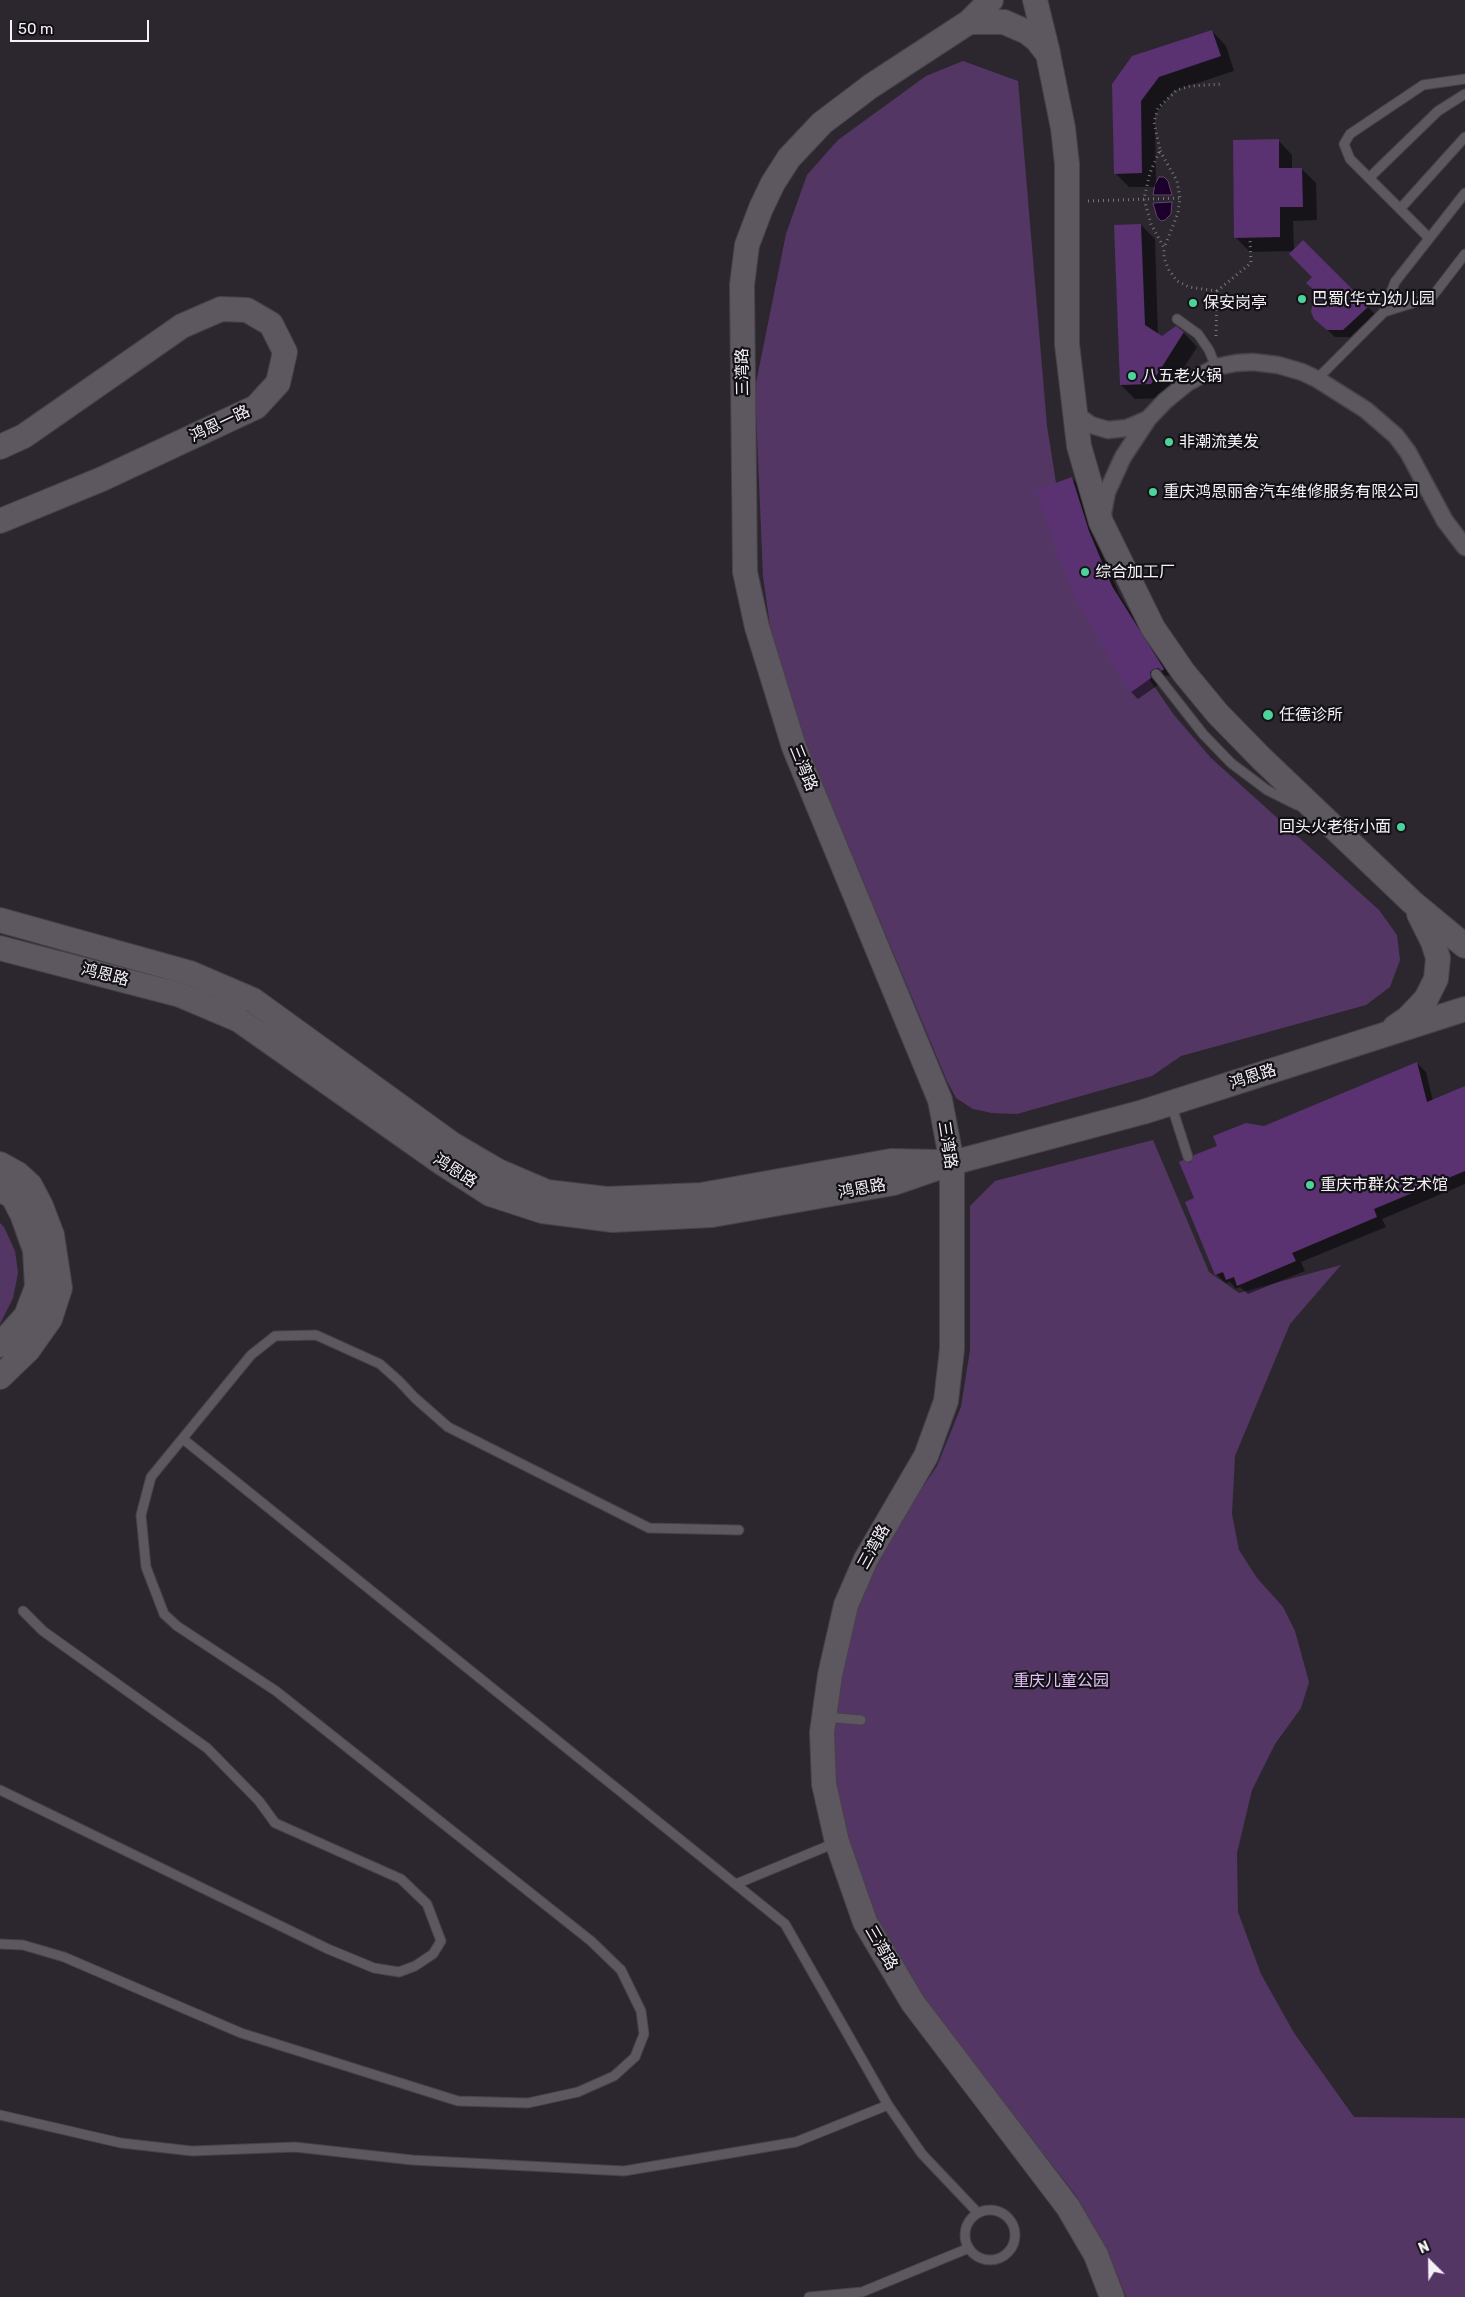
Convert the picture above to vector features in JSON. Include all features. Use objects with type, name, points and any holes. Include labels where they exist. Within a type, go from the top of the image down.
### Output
[{"type":"street","name":"三湾路","points":[[991,0],[969,22],[841,108],[822,123],[789,158],[773,183],[747,245],[742,285],[745,572],[757,627],[794,747],[940,1100],[952,1162],[952,1349],[946,1401],[926,1456],[866,1559],[846,1605],[830,1675],[822,1732],[824,1784],[837,1842],[865,1922],[914,2004],[1068,2207],[1096,2255],[1112,2297]]},
{"type":"street","points":[[1035,0],[1063,128],[1067,164],[1067,344],[1074,413],[1079,446],[1102,522],[1153,628],[1184,673],[1218,714],[1322,817],[1412,902],[1460,940]]},
{"type":"street","points":[[969,22],[1004,22],[1027,32],[1038,40],[1048,54]]},
{"type":"street","name":"鸿恩一路","points":[[0,447],[24,436],[182,326],[221,309],[247,310],[271,324],[285,352],[278,383],[256,407],[102,479],[0,521]]},
{"type":"street","points":[[1102,522],[1107,492],[1114,474],[1133,440],[1165,401],[1187,383],[1216,367],[1236,363],[1278,364],[1317,379],[1366,410],[1396,436],[1408,452],[1445,521],[1465,547]]},
{"type":"street","points":[[1074,413],[1091,425],[1108,430],[1127,428],[1148,420]]},
{"type":"street","points":[[1376,1038],[1408,1018],[1426,999],[1436,979],[1438,958],[1433,942],[1412,902]]},
{"type":"street","name":"鸿恩路","points":[[0,920],[190,973],[254,1000],[452,1144],[498,1171],[548,1192],[607,1199],[702,1195],[891,1161],[952,1162]]},
{"type":"street","name":"鸿恩路","points":[[0,948],[180,994],[239,1020],[442,1163],[490,1194],[542,1210],[613,1220],[712,1216],[894,1183],[952,1162],[1143,1112],[1465,1009]]},
{"type":"street","points":[[0,1164],[18,1174],[30,1185],[41,1206],[52,1234],[60,1288],[50,1319],[28,1350],[0,1377]]},
{"type":"street","points":[[0,1189],[13,1197],[22,1214],[35,1250],[37,1287],[26,1316],[0,1345]]},
{"type":"lane","points":[[1429,238],[1347,155],[1344,144],[1347,137],[1423,85],[1465,79]]},
{"type":"lane","points":[[1369,178],[1442,107],[1465,94]]},
{"type":"lane","points":[[1400,209],[1465,137]]},
{"type":"lane","points":[[1317,379],[1384,312],[1395,282],[1465,193]]},
{"type":"lane","points":[[1384,312],[1432,297],[1465,254]]},
{"type":"lane","points":[[1176,319],[1198,334],[1209,350],[1216,367]]},
{"type":"lane","points":[[1156,674],[1203,734],[1231,763],[1267,790],[1322,817]]},
{"type":"lane","points":[[1170,1103],[1188,1157]]},
{"type":"lane","points":[[0,1944],[23,1946],[64,1957],[241,2033],[458,2101],[528,2103],[578,2092],[614,2076],[635,2057],[644,2034],[642,2011],[621,1970],[591,1941],[276,1691],[177,1626],[164,1614],[146,1568],[141,1514],[151,1477],[251,1355],[275,1336],[316,1335],[380,1364],[448,1427],[649,1528],[739,1530]]},
{"type":"lane","points":[[183,1439],[785,1924],[888,2106],[922,2154],[978,2214]]},
{"type":"lane","points":[[0,1790],[328,1949],[374,1968],[399,1972],[415,1966],[433,1954],[441,1940],[427,1904],[401,1879],[276,1823],[259,1801],[207,1748],[43,1631],[23,1610]]},
{"type":"lane","points":[[824,1717],[860,1720]]},
{"type":"lane","points":[[736,1884],[837,1842]]},
{"type":"lane","points":[[0,2115],[122,2143],[192,2151],[295,2147],[412,2160],[624,2172],[796,2142],[888,2106]]},
{"type":"lane","points":[[988,2210],[1003,2214],[1013,2226],[1014,2241],[1005,2254],[991,2260],[976,2256],[969,2248],[964,2236],[966,2228],[969,2221],[978,2214],[988,2210]]},
{"type":"lane","points":[[809,2297],[862,2292],[969,2248]]},
{"type":"path","points":[[1223,84],[1190,86],[1177,90],[1158,108],[1154,122],[1160,150],[1177,181],[1180,198],[1178,213],[1164,248],[1164,258],[1169,270],[1178,281],[1201,290],[1217,290],[1251,263],[1250,238]]},
{"type":"path","points":[[1160,150],[1150,173],[1144,199],[1150,224],[1164,248]]},
{"type":"path","points":[[1068,201],[1180,198]]},
{"type":"path","points":[[1217,290],[1217,307]]},
{"type":"green space","points":[[963,61],[1018,81],[1047,426],[1057,489],[1136,660],[1174,715],[1211,758],[1379,910],[1397,935],[1400,960],[1390,987],[1366,1005],[1181,1056],[1152,1076],[1017,1114],[992,1113],[973,1109],[956,1098],[947,1081],[791,709],[771,633],[763,576],[755,388],[786,234],[807,175],[838,140],[926,76]]},
{"type":"green space","name":"重庆儿童公园","points":[[1153,1140],[1209,1272],[1239,1293],[1341,1265],[1290,1324],[1235,1456],[1232,1514],[1239,1550],[1257,1578],[1283,1607],[1295,1631],[1309,1682],[1301,1708],[1275,1744],[1252,1790],[1237,1853],[1238,1912],[1261,1974],[1294,2033],[1354,2117],[1465,2118],[1465,2297],[1126,2297],[1107,2250],[1077,2197],[923,1999],[873,1915],[846,1838],[832,1783],[830,1734],[852,1607],[872,1562],[937,1466],[961,1407],[970,1350],[970,1206],[995,1181]]},
{"type":"green space","points":[[0,1223],[4,1227],[15,1251],[18,1273],[13,1298],[0,1324]]},
{"type":"shaded area","points":[[1159,177],[1164,177],[1168,181],[1172,195],[1153,195],[1155,184]]},
{"type":"shaded area","points":[[1172,202],[1171,214],[1161,221],[1157,217],[1153,203]]},
{"type":"building","points":[[1212,30],[1221,56],[1159,77],[1141,101],[1142,173],[1114,174],[1112,84],[1132,56]]},
{"type":"building","points":[[1279,139],[1279,168],[1302,168],[1303,207],[1280,207],[1280,237],[1234,238],[1233,140]]},
{"type":"building","points":[[1141,224],[1145,325],[1162,336],[1176,326],[1184,332],[1151,384],[1120,385],[1114,225]]},
{"type":"building","points":[[1303,240],[1369,306],[1343,330],[1327,330],[1314,319],[1311,312],[1315,291],[1306,283],[1312,277],[1289,254]]},
{"type":"building","name":"综合加工厂","points":[[1072,477],[1089,531],[1112,586],[1164,669],[1162,671],[1158,668],[1153,669],[1150,672],[1151,678],[1130,693],[1079,605],[1058,557],[1036,490]]},
{"type":"building","name":"重庆市群众艺术馆","points":[[1417,1062],[1427,1102],[1465,1086],[1465,1171],[1374,1209],[1377,1217],[1292,1253],[1296,1261],[1237,1286],[1234,1277],[1226,1280],[1223,1272],[1215,1275],[1185,1202],[1194,1198],[1179,1162],[1183,1160],[1190,1163],[1194,1155],[1217,1146],[1213,1136],[1246,1123],[1264,1126]]},
{"type":"place","name":"巴蜀(华立)幼儿园","points":[[1302,299]]},
{"type":"place","name":"保安岗亭","points":[[1193,303]]},
{"type":"place","name":"八五老火锅","points":[[1132,376]]},
{"type":"place","name":"非潮流美发","points":[[1169,442]]},
{"type":"place","name":"重庆鸿恩丽舍汽车维修服务有限公司","points":[[1153,492]]},
{"type":"place","name":"综合加工厂","points":[[1085,572]]},
{"type":"place","name":"任德诊所","points":[[1268,715]]},
{"type":"place","name":"回头火老街小面","points":[[1401,827]]},
{"type":"place","name":"重庆市群众艺术馆","points":[[1310,1185]]}]
